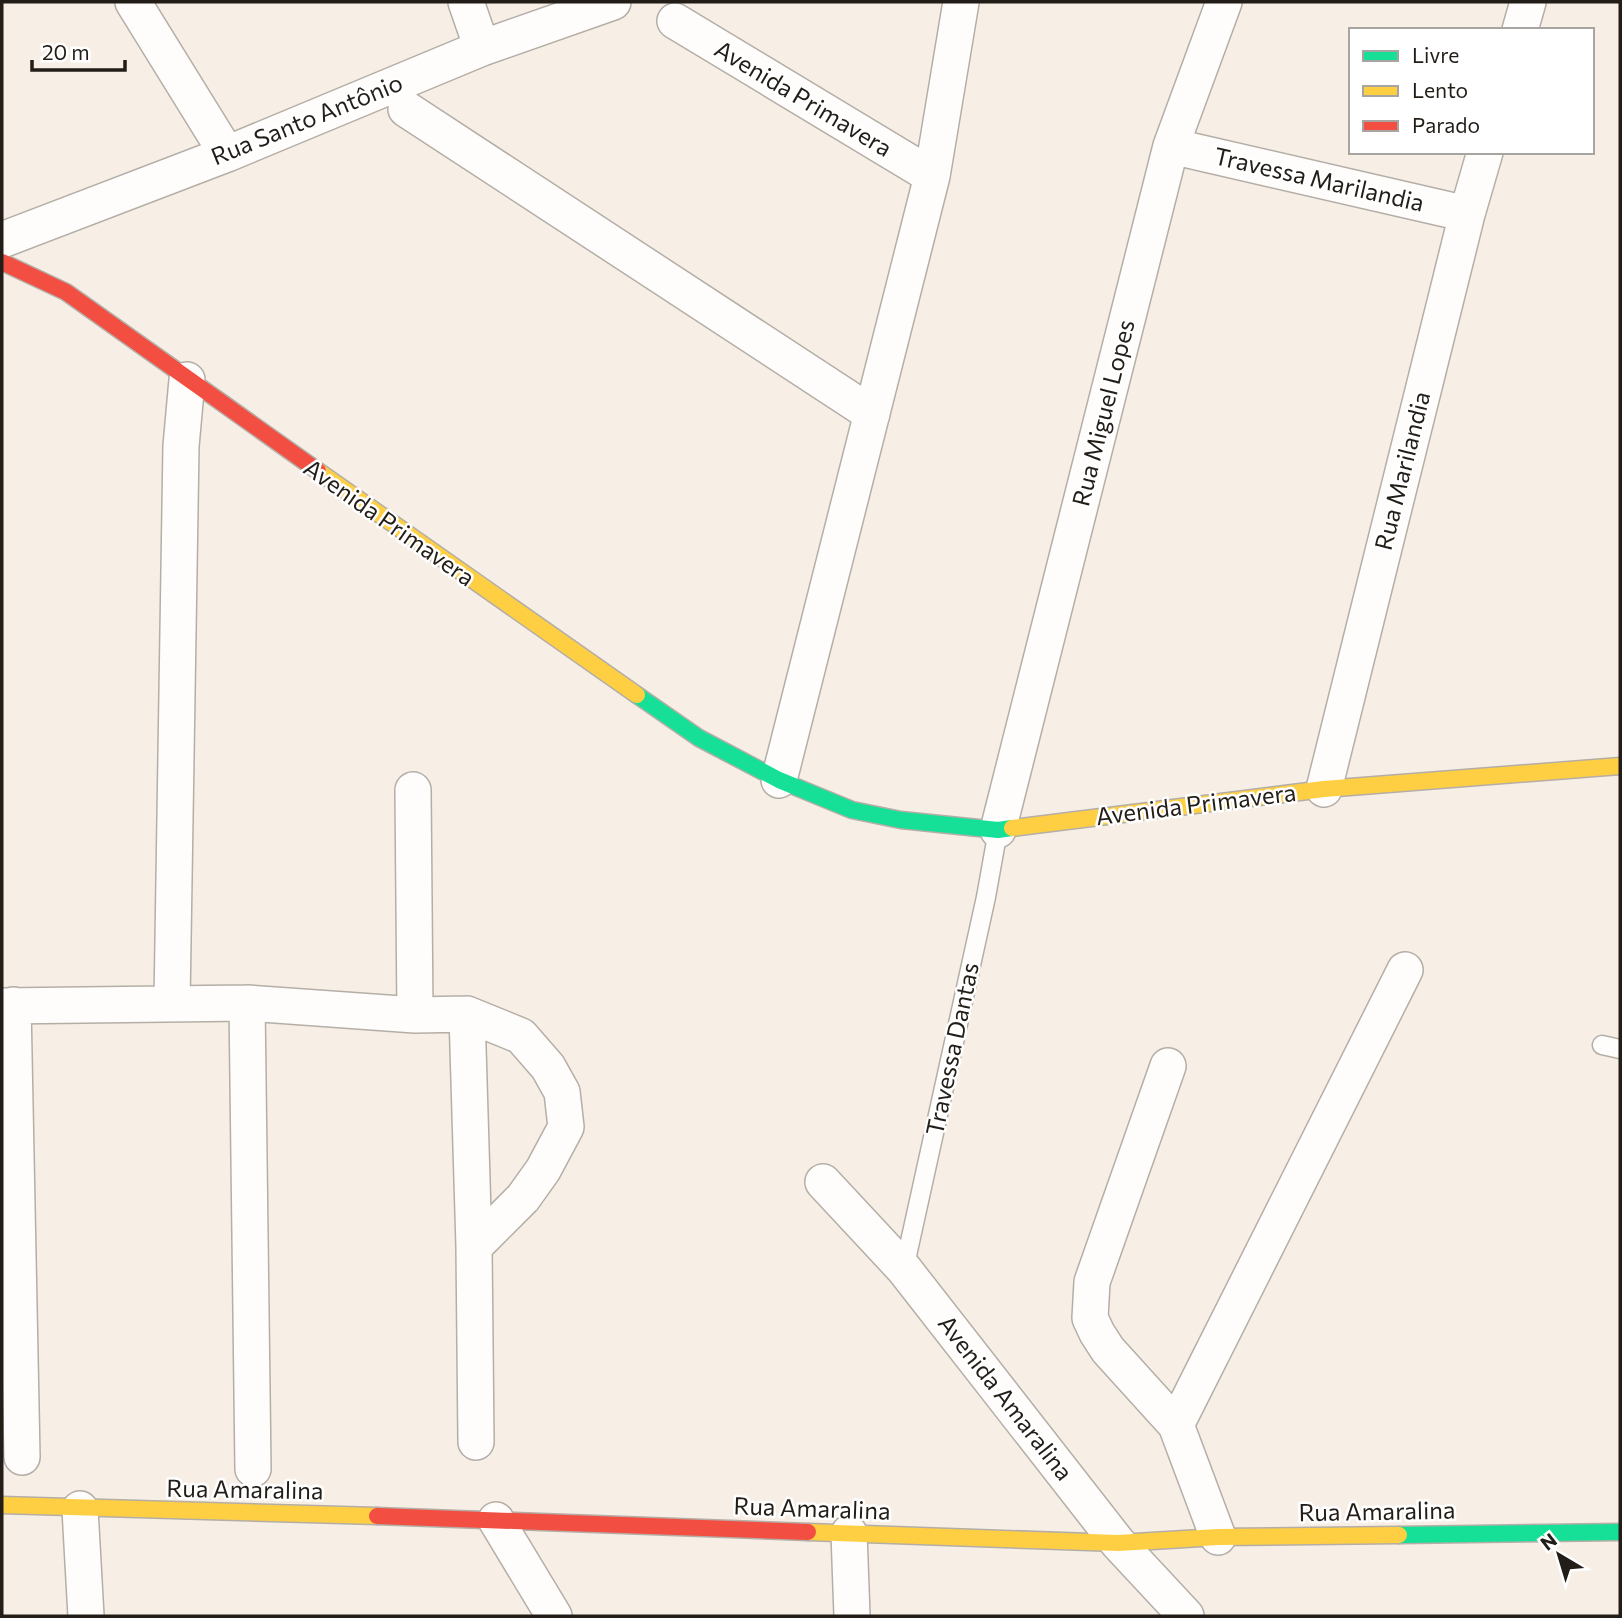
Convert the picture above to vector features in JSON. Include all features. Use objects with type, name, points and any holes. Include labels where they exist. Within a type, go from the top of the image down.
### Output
[{"type":"street","points":[[132,2],[228,154]]},
{"type":"street","points":[[466,2],[482,48]]},
{"type":"street","name":"Rua Santo Antônio","points":[[2,240],[228,154],[482,48],[613,2]]},
{"type":"street","points":[[779,780],[932,176],[961,2]]},
{"type":"street","name":"Rua Miguel Lopes","points":[[998,830],[1171,146],[1224,2]]},
{"type":"street","points":[[1521,28],[1528,2]]},
{"type":"street","name":"Avenida Primavera","points":[[675,21],[932,176]]},
{"type":"street","points":[[406,108],[872,414]]},
{"type":"street","name":"Travessa Marilandia","points":[[1171,146],[1467,214]]},
{"type":"street","name":"Rua Marilandia","points":[[1324,789],[1467,214],[1484,154]]},
{"type":"street","name":"Avenida Primavera","points":[[2,262],[66,292],[187,380],[699,738],[779,780],[852,810],[901,820],[998,830],[1324,789],[1620,766]]},
{"type":"street","points":[[172,1003],[181,446],[187,380]]},
{"type":"street","points":[[413,790],[415,1015]]},
{"type":"street","points":[[1177,1425],[1405,971]]},
{"type":"street","points":[[247,1003],[253,1469]]},
{"type":"street","points":[[22,1457],[7,1006],[247,1003],[415,1015],[467,1014],[521,1036],[548,1067],[562,1092],[566,1127],[543,1170],[523,1198],[474,1247]]},
{"type":"street","points":[[467,1014],[474,1247],[476,1442]]},
{"type":"street","points":[[1168,1066],[1092,1282],[1090,1318],[1108,1350],[1177,1425],[1218,1537]]},
{"type":"street","name":"Avenida Amaralina","points":[[823,1182],[904,1269],[1118,1543],[1186,1616]]},
{"type":"street","name":"Rua Amaralina","points":[[2,1505],[1118,1543],[1218,1537],[1620,1532]]},
{"type":"street","points":[[80,1509],[86,1616]]},
{"type":"street","points":[[496,1520],[554,1616]]},
{"type":"street","points":[[849,1533],[852,1616]]},
{"type":"lane","name":"Travessa Dantas","points":[[904,1269],[986,897],[998,830]]},
{"type":"lane","points":[[1602,1045],[1620,1049]]},
{"type":"traffic: fast","points":[[637,695],[699,738],[779,780],[852,810],[901,820],[998,830],[1012,828]]},
{"type":"traffic: fast","points":[[1399,1535],[1620,1532]]},
{"type":"traffic: slow","points":[[318,471],[637,695]]},
{"type":"traffic: slow","points":[[1012,828],[1324,789],[1620,766]]},
{"type":"traffic: slow","points":[[2,1505],[377,1516]]},
{"type":"traffic: slow","points":[[808,1532],[1118,1543],[1218,1537],[1399,1535]]},
{"type":"traffic: jam","points":[[2,262],[66,292],[318,471]]},
{"type":"traffic: jam","points":[[377,1516],[808,1532]]}]
